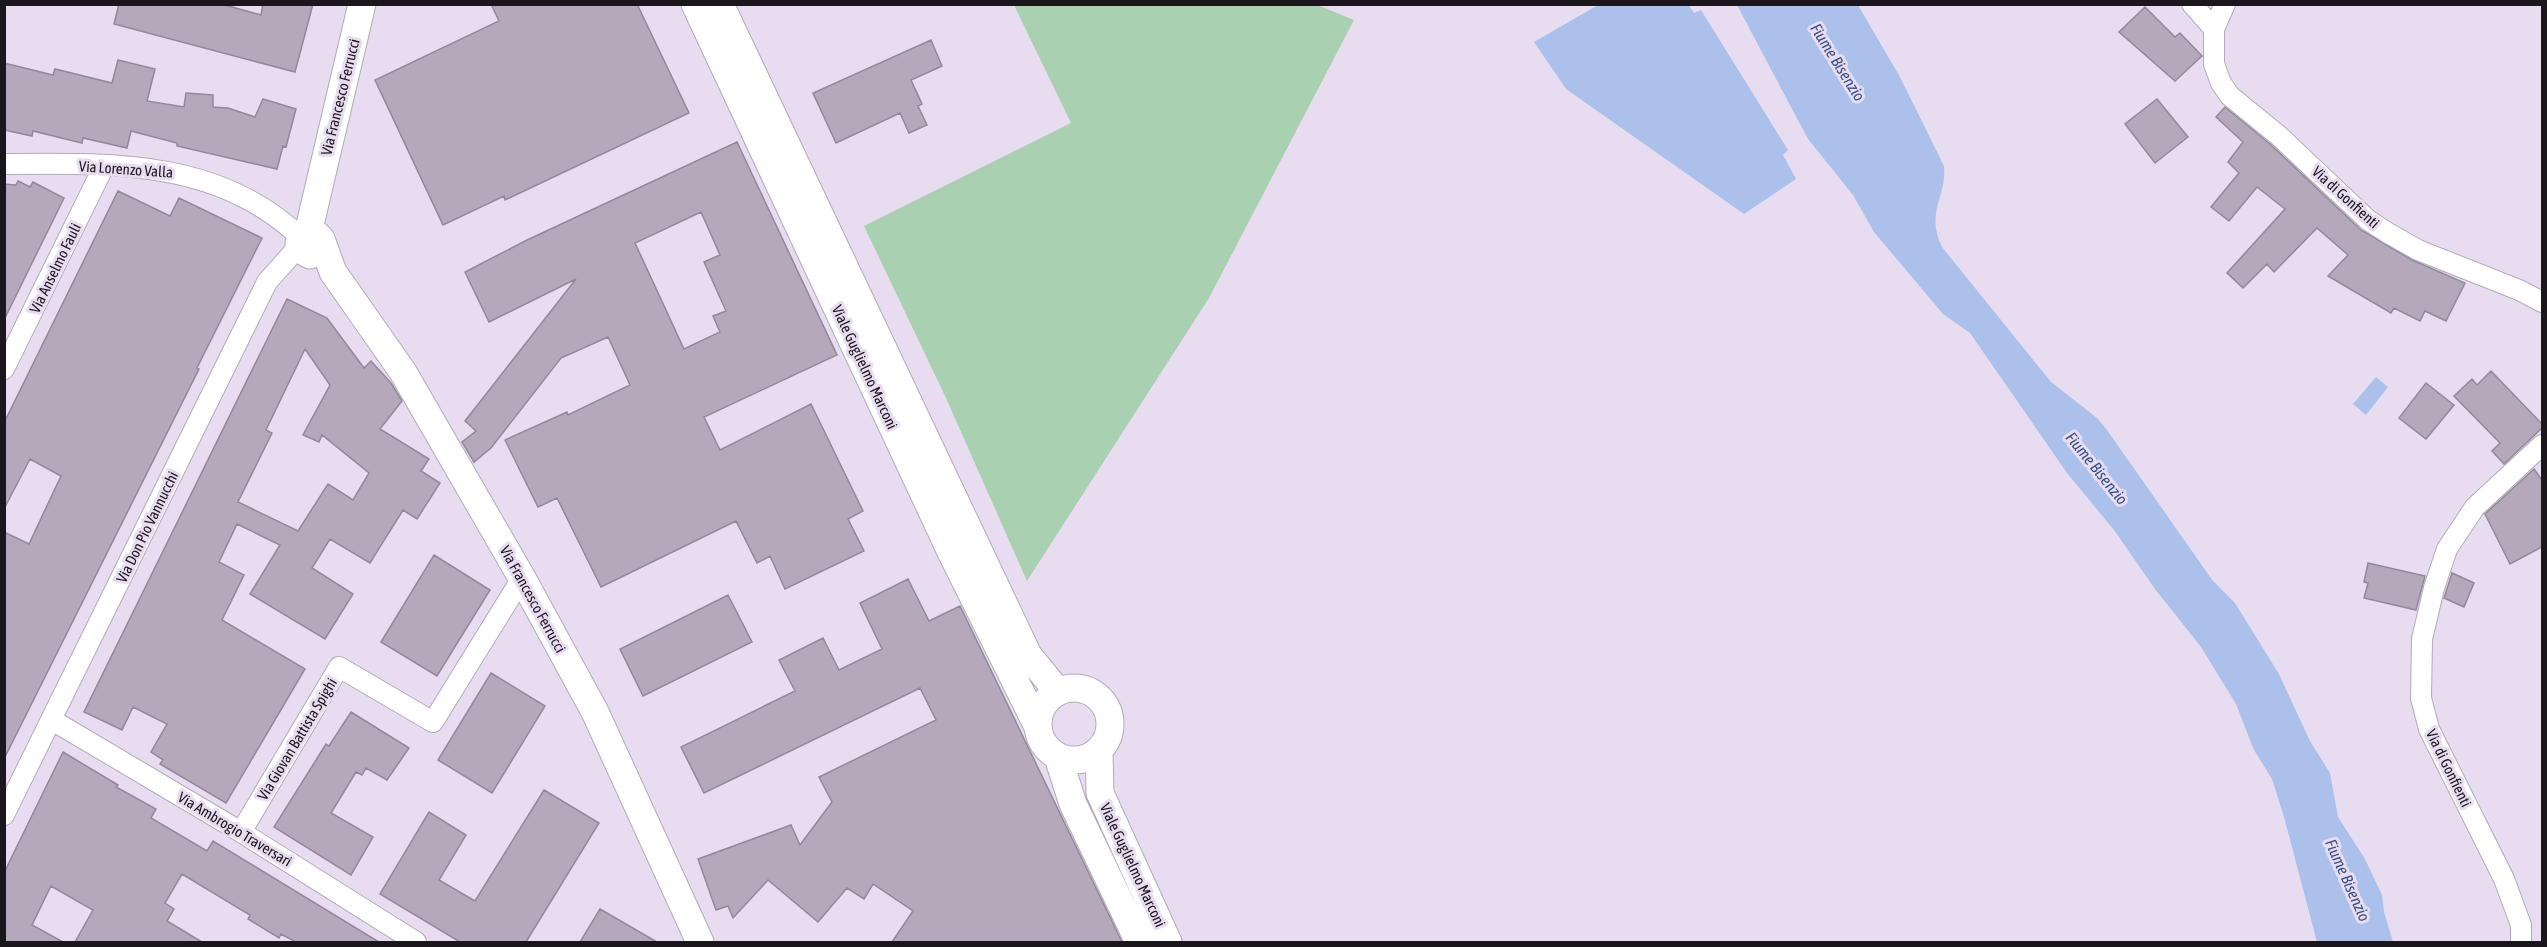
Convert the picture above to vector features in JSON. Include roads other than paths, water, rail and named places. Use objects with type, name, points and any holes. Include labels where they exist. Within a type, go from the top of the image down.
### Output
[{"type":"main road","name":"Via Francesco Ferrucci","points":[[362,4],[318,189],[309,242],[333,272],[403,372],[522,578],[595,712],[700,942]]},
{"type":"main road","name":"Viale Guglielmo Marconi","points":[[695,4],[952,554],[1038,727],[1044,744],[1058,758],[1073,804],[1139,942]]},
{"type":"main road","name":"Viale Guglielmo Marconi","points":[[720,4],[1028,655],[1058,692],[1081,688],[1098,696],[1107,706],[1111,718],[1110,733],[1099,751],[1100,794],[1168,942]]},
{"type":"main road","points":[[1038,727],[1040,711],[1046,702],[1058,692]]},
{"type":"main road","points":[[1058,758],[1071,761],[1083,760],[1099,751]]},
{"type":"street","points":[[2192,4],[2214,29]]},
{"type":"street","name":"Via di Gonfienti","points":[[2225,4],[2214,29],[2214,64],[2221,83],[2230,96],[2278,135],[2368,220],[2418,250],[2542,302]]},
{"type":"street","name":"Via Lorenzo Valla","points":[[4,164],[134,167],[178,173],[214,183],[255,201],[309,242]]},
{"type":"street","name":"Via Anselmo Fauli","points":[[4,369],[104,166]]},
{"type":"street","name":"Via Don Pio Vannucchi","points":[[4,815],[267,282],[309,242]]},
{"type":"street","name":"Via di Gonfienti","points":[[2521,942],[2522,925],[2504,879],[2429,729],[2421,698],[2422,639],[2447,549],[2475,507],[2542,445]]},
{"type":"street","name":"Via Giovan Battista Spighi","points":[[241,832],[339,667],[433,722],[522,578]]},
{"type":"street","name":"Via Ambrogio Traversari","points":[[52,720],[241,832],[416,942]]},
{"type":"water","points":[[1688,4],[1694,13],[1701,10],[1788,150],[1783,155],[1796,179],[1744,214],[1566,89],[1534,42],[1598,5]]},
{"type":"water","name":"Fiume Bisenzio","points":[[1737,5],[1858,5],[1900,77],[1944,166],[1943,187],[1936,214],[1937,234],[1942,247],[2051,382],[2097,418],[2107,430],[2213,581],[2235,603],[2279,674],[2310,741],[2330,773],[2338,817],[2365,859],[2382,895],[2384,912],[2393,942],[2317,942],[2272,779],[2254,750],[2236,704],[2201,647],[2155,589],[2114,530],[2067,473],[1970,333],[1943,314],[1874,232],[1853,195],[1808,139]]},
{"type":"water","points":[[2376,377],[2388,387],[2366,415],[2353,404]]}]
